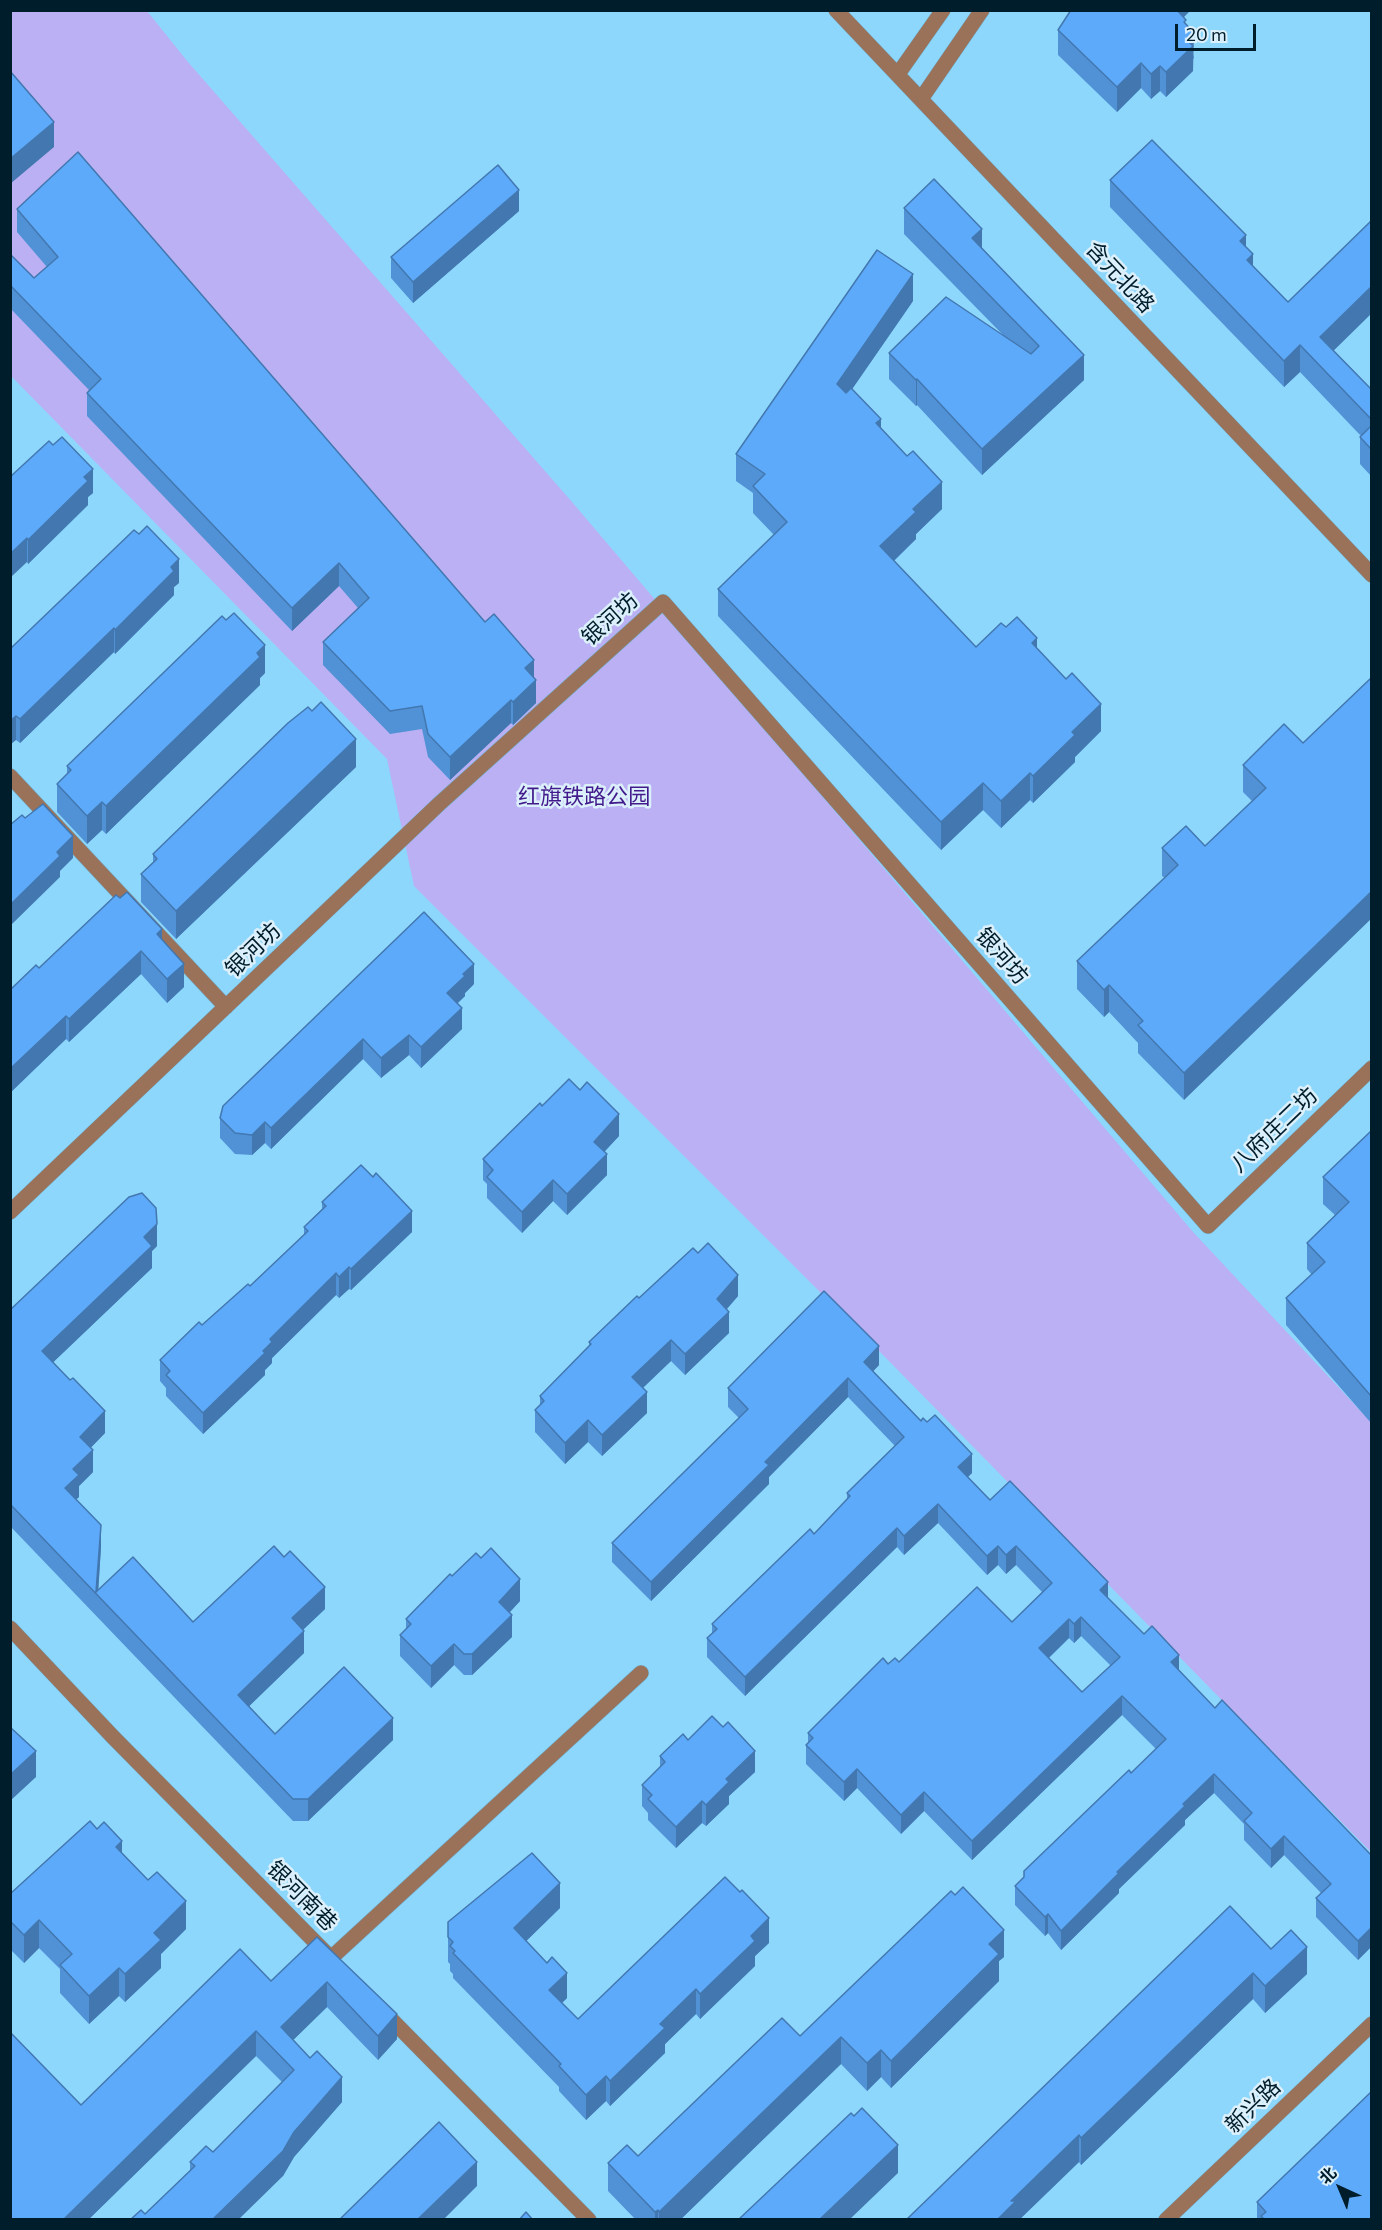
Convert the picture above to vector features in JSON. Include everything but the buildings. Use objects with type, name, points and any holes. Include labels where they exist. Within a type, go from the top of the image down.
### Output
[{"type":"street","name":"含元北路","points":[[836,10],[1371,575]]},
{"type":"street","points":[[897,74],[943,10]]},
{"type":"street","points":[[921,99],[982,10]]},
{"type":"street","name":"银河坊","points":[[10,1212],[438,804],[663,602],[1208,1226]]},
{"type":"street","points":[[10,776],[226,1007]]},
{"type":"street","name":"八府庄二坊","points":[[1208,1226],[1371,1068]]},
{"type":"street","name":"银河南巷","points":[[10,1628],[113,1737],[335,1962],[641,1673]]},
{"type":"street","points":[[372,2000],[589,2220]]},
{"type":"street","name":"新兴路","points":[[1166,2220],[1371,2024]]},
{"type":"green space","name":"红旗铁路公园","points":[[10,11],[147,11],[188,62],[572,502],[1194,1233],[1371,1422],[1371,1852],[885,1357],[414,886],[387,759],[11,376]]}]
